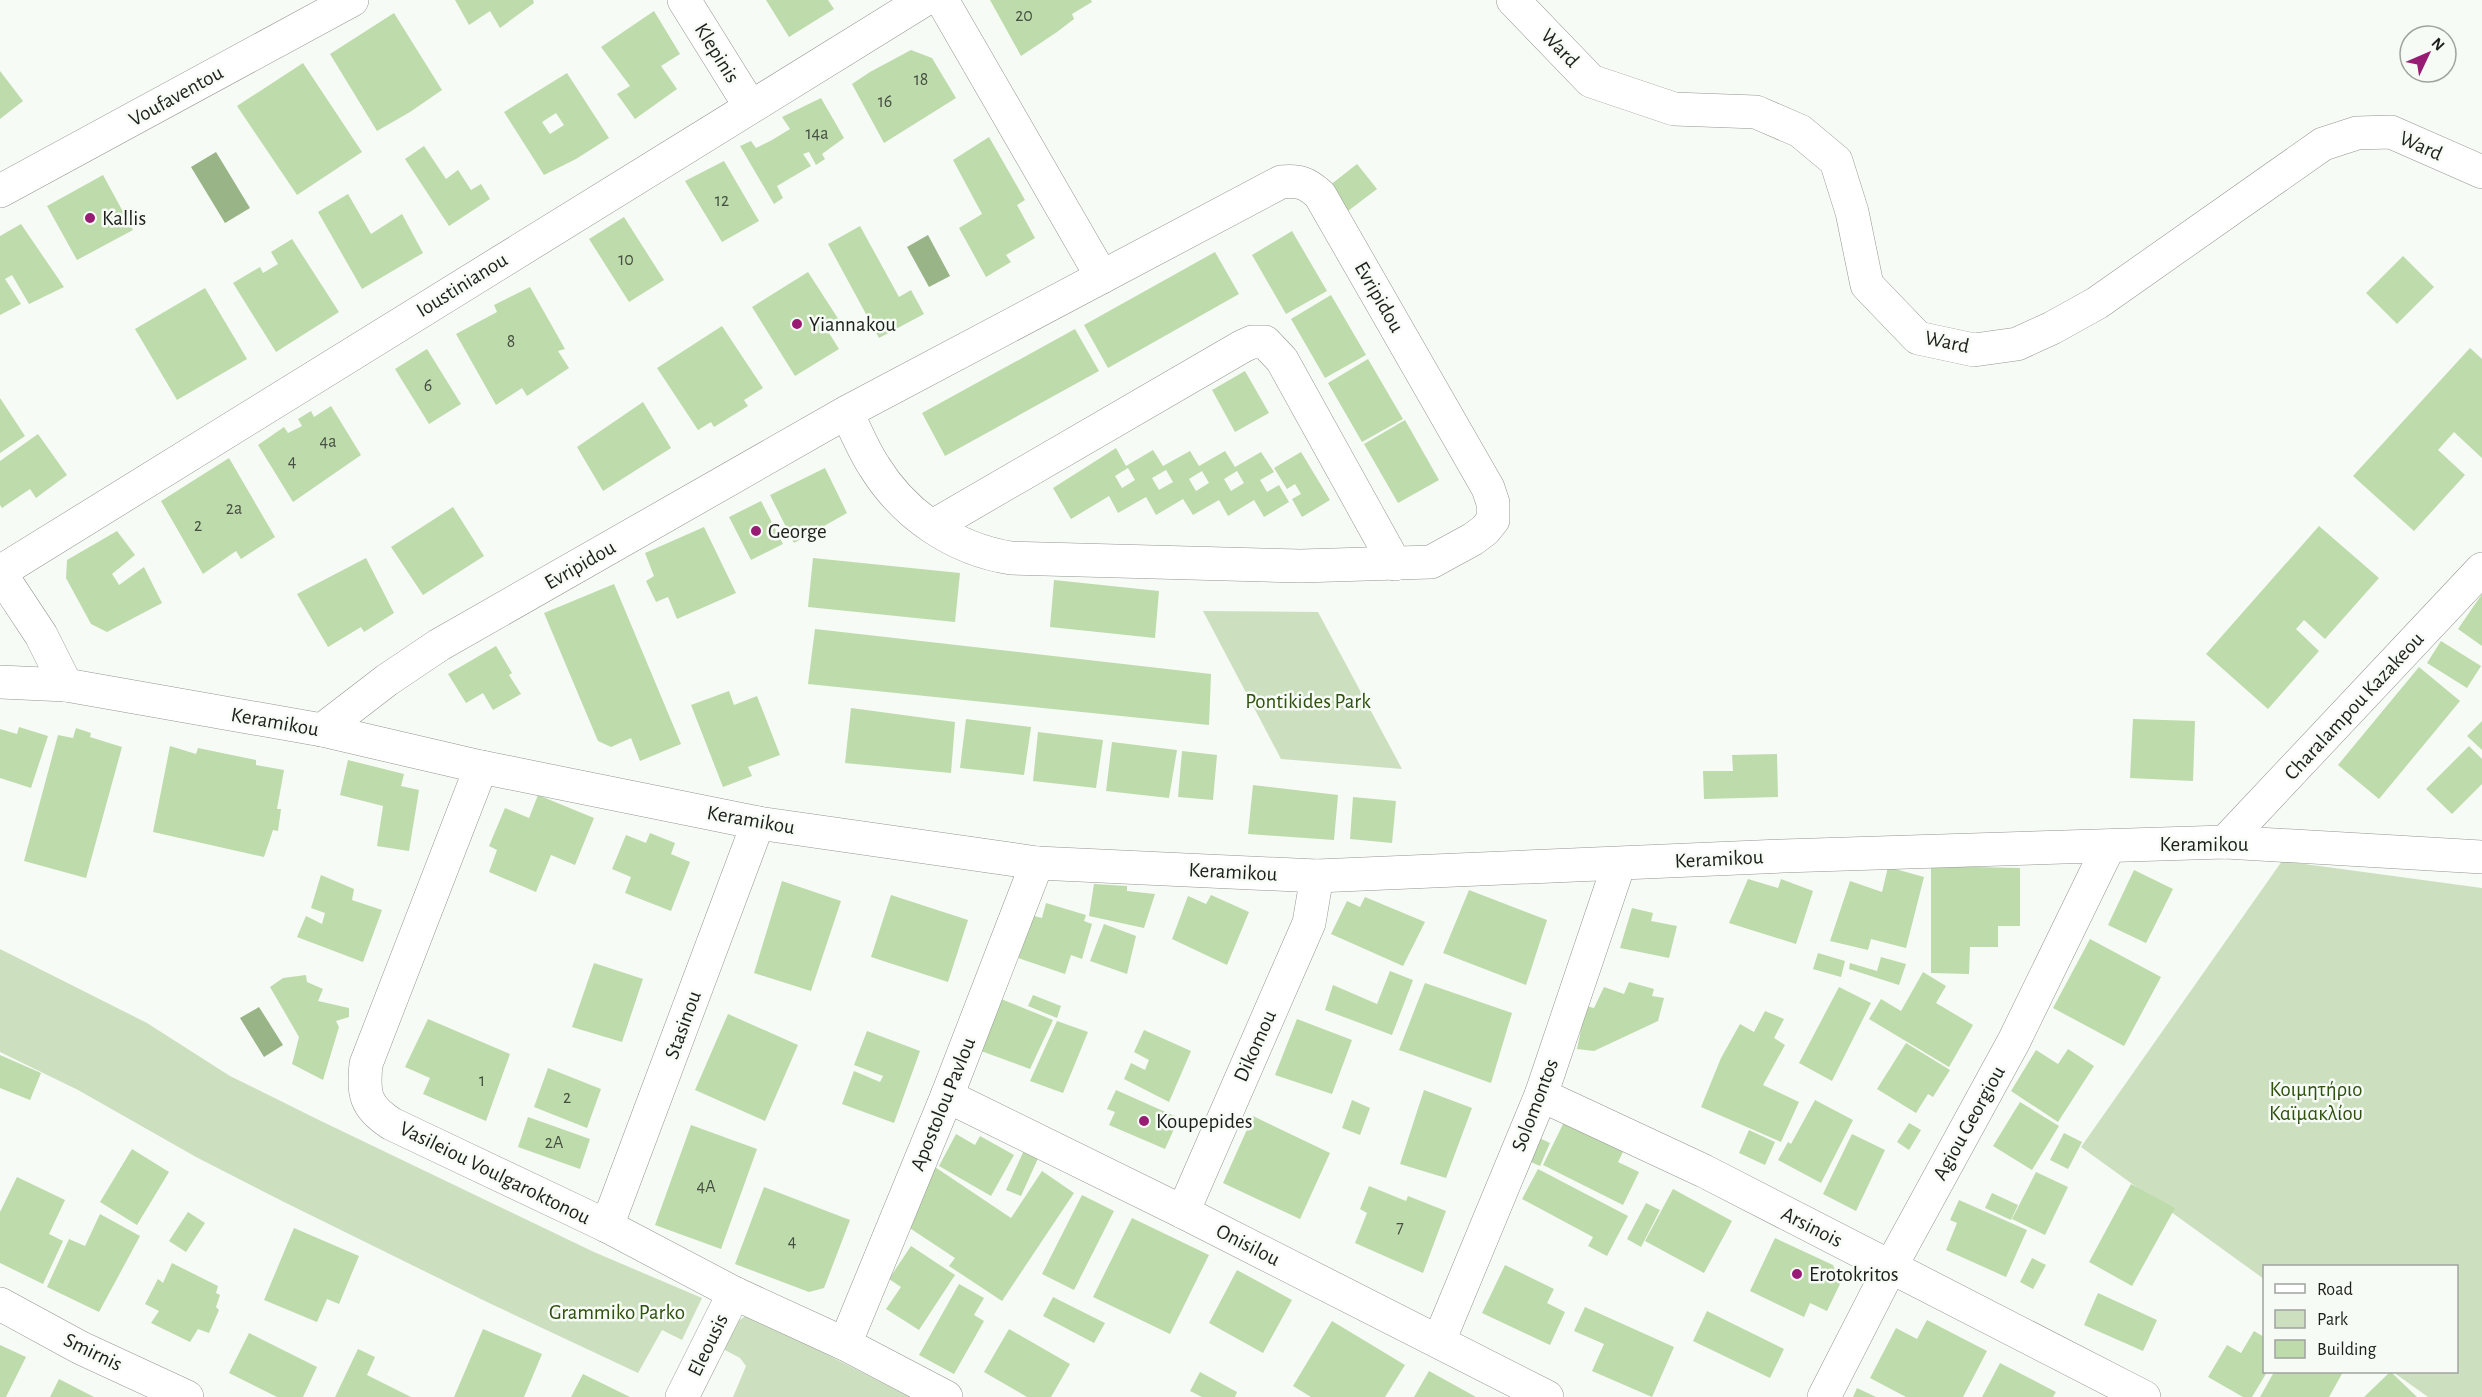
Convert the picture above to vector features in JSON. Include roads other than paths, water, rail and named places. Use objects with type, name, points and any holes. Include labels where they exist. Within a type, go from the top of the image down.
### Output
[{"type":"street","name":"Voufaventou","points":[[0,191],[352,0]]},
{"type":"street","name":"Klepinis","points":[[684,0],[750,106]]},
{"type":"street","name":"Ioustinianou","points":[[0,572],[924,0]]},
{"type":"street","points":[[942,0],[1102,277]]},
{"type":"street","name":"Ward","points":[[1513,0],[1591,81],[1674,109],[1756,112],[1800,131],[1836,161],[1852,212],[1867,285],[1918,338],[1974,350],[2017,344],[2097,303],[2323,144],[2357,133],[2391,132],[2482,172]]},
{"type":"street","name":"Evripidou","points":[[322,730],[387,680],[440,645],[847,412],[1281,182],[1297,181],[1310,185],[1320,195],[1488,488],[1493,503],[1492,520],[1485,530],[1473,539],[1431,562],[1301,567],[1011,558],[955,542],[902,503],[873,466],[847,412]]},
{"type":"street","points":[[933,526],[1243,346],[1252,342],[1265,342],[1282,360],[1395,564]]},
{"type":"street","name":"Charalampou Kazakeou","points":[[2225,842],[2482,569]]},
{"type":"street","points":[[0,572],[47,645],[66,685]]},
{"type":"street","name":"Keramikou","points":[[0,682],[66,685],[322,730],[481,767],[758,823],[1037,863],[1317,876],[2225,842],[2482,856]]},
{"type":"street","name":"Vasileiou Voulgaroktonou","points":[[481,767],[366,1064],[364,1091],[370,1106],[392,1124],[607,1226],[734,1293],[845,1344],[946,1397]]},
{"type":"street","name":"Stasinou","points":[[607,1226],[758,823]]},
{"type":"street","name":"Agiou Georgiou","points":[[1824,1397],[1890,1268],[2014,1041],[2109,846]]},
{"type":"street","name":"Apostolou Pavlou","points":[[845,1344],[947,1096],[1037,863]]},
{"type":"street","name":"Solomontos","points":[[1439,1341],[1541,1095],[1619,864]]},
{"type":"street","name":"Dikomou","points":[[1183,1212],[1309,923],[1317,876]]},
{"type":"street","name":"Arsinois","points":[[1541,1095],[1704,1171],[2144,1397]]},
{"type":"street","name":"Onisilou","points":[[947,1096],[1183,1212],[1547,1397]]},
{"type":"street","name":"Eleousis","points":[[682,1397],[734,1293]]},
{"type":"street","name":"Smirnis","points":[[0,1305],[81,1348],[187,1397]]},
{"type":"place","name":"Kallis","points":[[90,218]]},
{"type":"place","name":"Yiannakou","points":[[797,324]]},
{"type":"place","name":"George","points":[[756,531]]},
{"type":"place","name":"Koupepides","points":[[1144,1121]]},
{"type":"place","name":"Erotokritos","points":[[1797,1274]]},
{"type":"park label","name":"Pontikides Park","points":[[1308,701]]},
{"type":"park label","name":"Κοιμητήριο Καϊμακλίου","points":[[2316,1101]]},
{"type":"park label","name":"Grammiko Parko","points":[[617,1312]]}]
